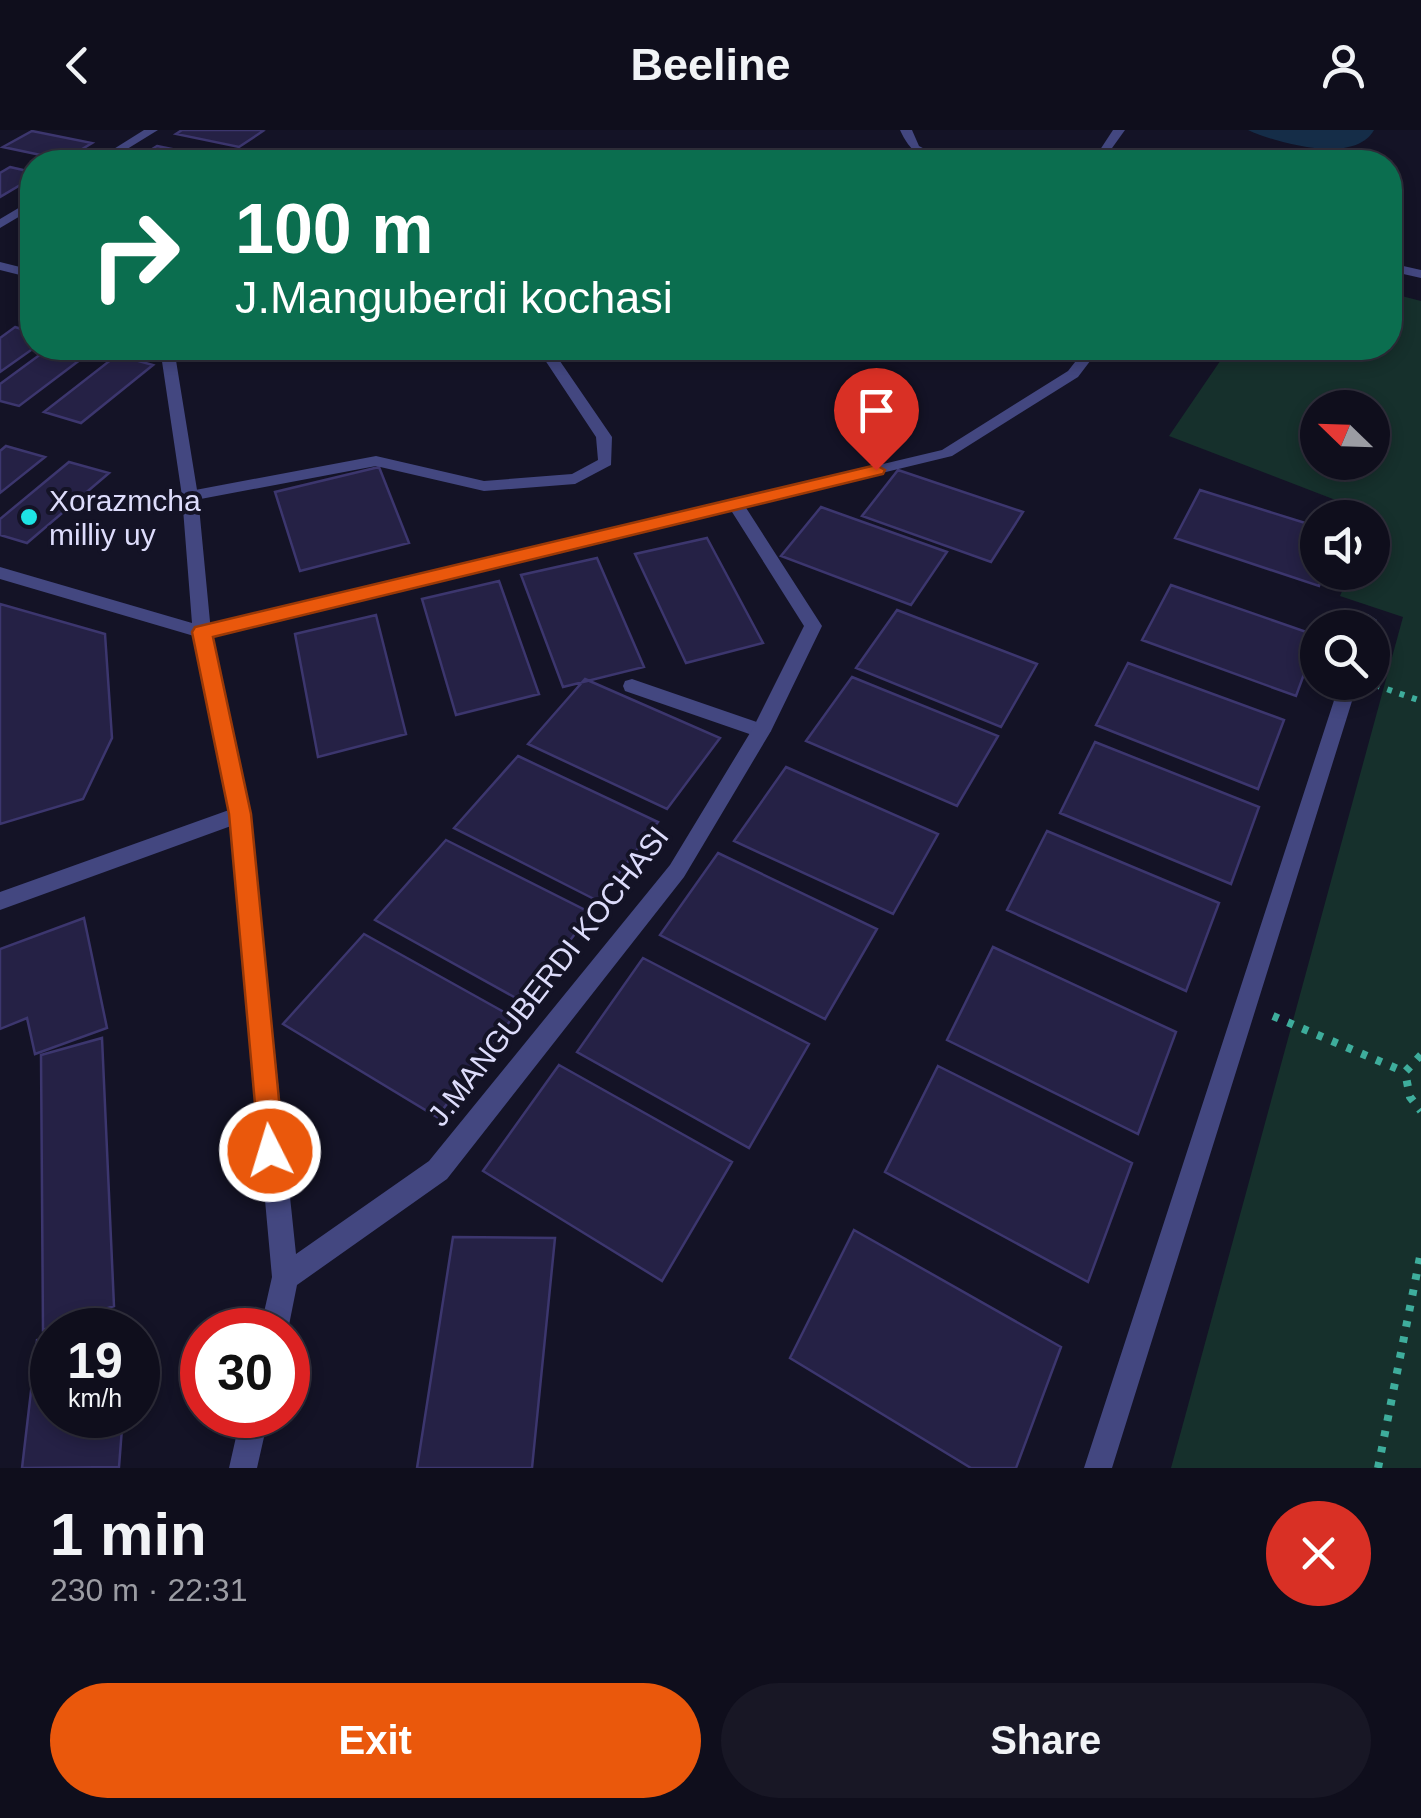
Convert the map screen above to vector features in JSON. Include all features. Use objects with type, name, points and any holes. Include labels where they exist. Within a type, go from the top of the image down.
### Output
[{"type":"street","points":[[120,150],[152,130]]},
{"type":"street","points":[[168,360],[190,496],[202,632],[240,814],[285,1276],[278,1308]]},
{"type":"street","points":[[190,496],[376,461],[484,486],[575,479],[606,462],[604,437],[552,360]]},
{"type":"street","points":[[0,573],[202,632],[947,454],[1073,374],[1084,360]]},
{"type":"street","name":"J.MANGUBERDI KOCHASI","points":[[285,1276],[438,1170],[677,871],[760,731],[814,626],[735,504]]},
{"type":"street","points":[[632,686],[760,731]]},
{"type":"street","points":[[1098,1468],[1343,700]]},
{"type":"street","points":[[0,901],[240,814]]},
{"type":"street","points":[[244,1468],[250,1438]]},
{"type":"path","points":[[1390,690],[1421,701]]},
{"type":"path","points":[[1246,1004],[1406,1072]]},
{"type":"path","points":[[1406,1072],[1421,1056]]},
{"type":"path","points":[[1406,1072],[1410,1097],[1421,1111]]},
{"type":"path","points":[[1378,1468],[1421,1252]]},
{"type":"green space","points":[[1402,296],[1421,301],[1421,1468],[1171,1468],[1380,700],[1390,700],[1390,665],[1403,617],[1340,596],[1343,590],[1390,590],[1390,500],[1336,500],[1169,436],[1221,360],[1402,360]]},
{"type":"water","points":[[1248,130],[1374,130],[1364,141],[1333,149],[1295,145]]},
{"type":"building","points":[[182,130],[263,131],[239,147],[176,134]]},
{"type":"building","points":[[32,131],[92,143],[80,150],[3,147]]},
{"type":"building","points":[[10,167],[20,169],[20,185],[0,197],[0,173]]},
{"type":"building","points":[[15,327],[20,328],[20,358],[0,372],[0,338]]},
{"type":"building","points":[[33,360],[80,360],[19,406],[0,401],[0,384]]},
{"type":"building","points":[[111,360],[153,365],[81,423],[44,412]]},
{"type":"building","points":[[6,446],[45,457],[0,493],[0,451]]},
{"type":"building","points":[[69,462],[109,473],[27,543],[0,535],[0,519]]},
{"type":"building","points":[[379,467],[409,543],[300,571],[275,492]]},
{"type":"building","points":[[898,470],[1023,512],[991,562],[862,516]]},
{"type":"building","points":[[1200,490],[1300,521],[1300,580],[1175,538]]},
{"type":"building","points":[[821,507],[947,552],[911,605],[781,556]]},
{"type":"building","points":[[707,538],[763,643],[686,663],[635,554]]},
{"type":"building","points":[[597,558],[644,667],[563,687],[521,575]]},
{"type":"building","points":[[499,581],[539,694],[456,715],[422,599]]},
{"type":"building","points":[[1171,585],[1300,630],[1300,685],[1296,696],[1142,640]]},
{"type":"building","points":[[0,604],[105,634],[112,738],[83,799],[0,824]]},
{"type":"building","points":[[897,610],[1037,664],[1001,727],[856,668]]},
{"type":"building","points":[[376,615],[406,734],[318,757],[295,634]]},
{"type":"building","points":[[1128,663],[1284,720],[1258,789],[1096,725]]},
{"type":"building","points":[[852,677],[998,736],[957,806],[806,741]]},
{"type":"building","points":[[585,679],[720,738],[667,809],[528,744]]},
{"type":"building","points":[[1095,742],[1259,807],[1231,884],[1060,813]]},
{"type":"building","points":[[518,756],[658,822],[598,901],[454,828]]},
{"type":"building","points":[[786,767],[938,834],[893,914],[734,841]]},
{"type":"building","points":[[1047,831],[1219,903],[1186,991],[1007,910]]},
{"type":"building","points":[[446,840],[591,913],[523,1002],[375,920]]},
{"type":"building","points":[[718,853],[877,929],[825,1019],[660,935]]},
{"type":"building","points":[[84,918],[107,1028],[35,1054],[27,1018],[0,1029],[0,949]]},
{"type":"building","points":[[364,934],[513,1017],[437,1117],[283,1024]]},
{"type":"building","points":[[993,947],[1176,1032],[1138,1134],[947,1040]]},
{"type":"building","points":[[643,958],[809,1044],[749,1148],[577,1052]]},
{"type":"building","points":[[102,1038],[114,1306],[108,1308],[43,1308],[41,1055]]},
{"type":"building","points":[[559,1065],[732,1162],[662,1281],[483,1171]]},
{"type":"building","points":[[938,1066],[1132,1163],[1088,1282],[885,1172]]},
{"type":"building","points":[[854,1230],[1061,1347],[1016,1468],[971,1468],[790,1358]]},
{"type":"building","points":[[453,1237],[555,1238],[532,1468],[417,1468]]},
{"type":"building","points":[[30,1400],[30,1438],[121,1438],[119,1467],[22,1468]]},
{"type":"place","name":"Xorazmcha milliy uy","points":[[29,517]]},
{"type":"route","points":[[270,1151],[240,814],[202,632],[876,470]]}]
